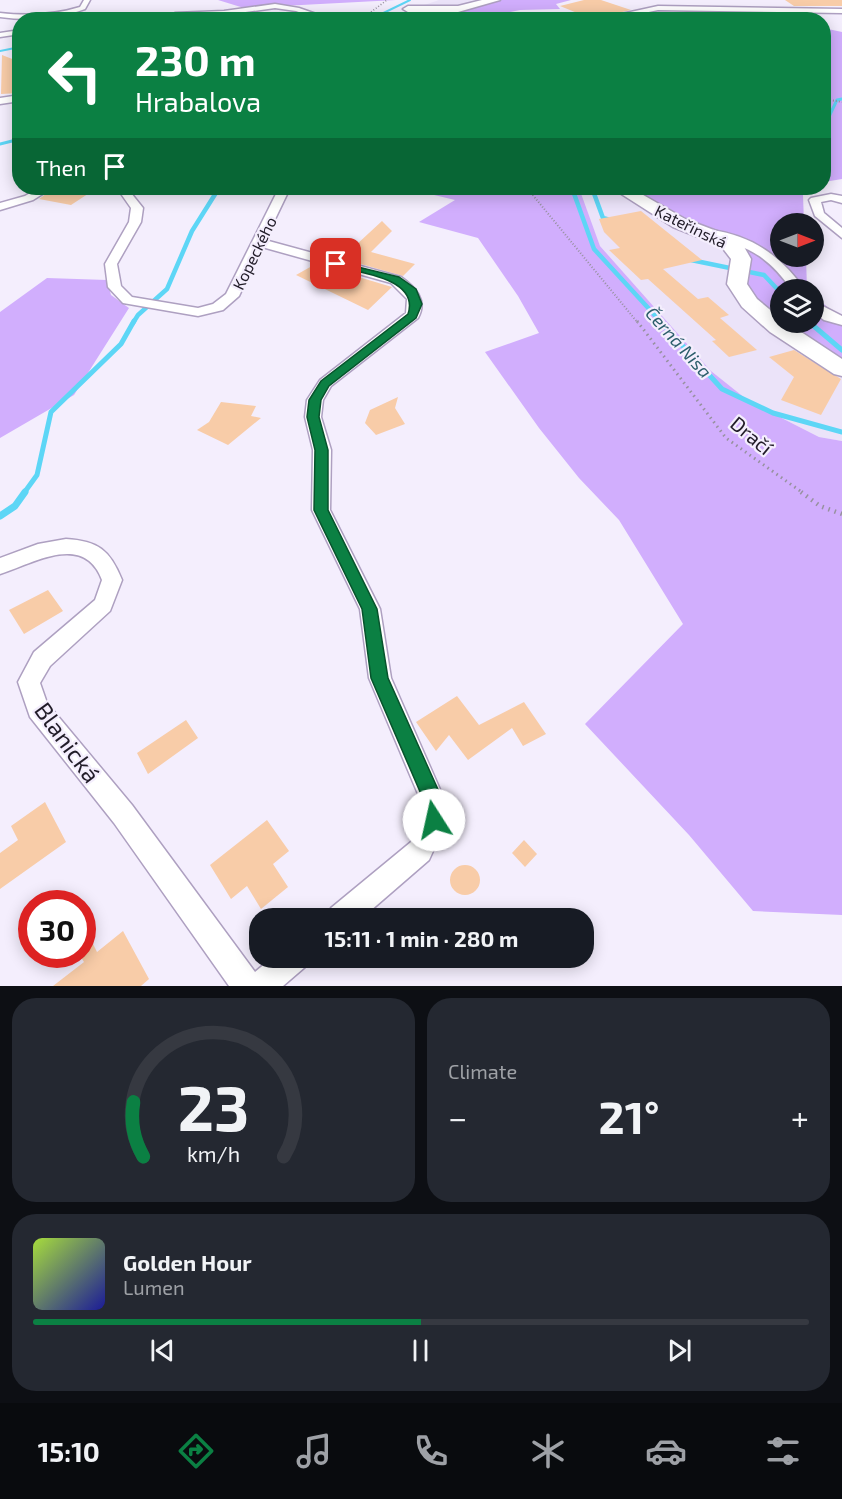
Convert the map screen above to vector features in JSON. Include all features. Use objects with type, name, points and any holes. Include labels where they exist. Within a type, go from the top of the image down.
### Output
[{"type":"street","points":[[69,12],[83,8],[87,0]]},
{"type":"street","points":[[399,12],[433,0]]},
{"type":"street","points":[[408,9],[458,9],[495,0]]},
{"type":"street","points":[[643,0],[663,12]]},
{"type":"street","points":[[228,3],[245,10]]},
{"type":"street","points":[[217,12],[287,7],[302,12]]},
{"type":"street","points":[[638,12],[658,8],[842,11]]},
{"type":"street","points":[[0,207],[34,195]]},
{"type":"street","name":"Kopeckého","points":[[127,195],[137,208],[135,222],[111,264],[115,287],[128,300],[198,312],[218,307],[232,296],[282,195]]},
{"type":"street","name":"Kateřinská","points":[[632,195],[680,223],[728,242],[736,249],[741,259],[737,284],[749,303],[778,327],[842,369]]},
{"type":"street","points":[[842,200],[831,197],[815,200],[819,214],[842,234]]},
{"type":"street","points":[[712,234],[732,237],[752,245],[768,255],[791,279]]},
{"type":"street","points":[[257,242],[396,280],[412,291],[417,304],[413,315],[325,383],[315,400],[313,417],[322,450],[321,510],[370,609],[380,678],[430,794],[434,820],[420,851],[353,908]]},
{"type":"street","points":[[824,313],[842,321]]},
{"type":"street","name":"Blanická","points":[[0,566],[41,551],[70,546],[90,550],[104,561],[112,580],[103,605],[42,659],[29,682],[39,709],[123,814],[248,986]]},
{"type":"street","points":[[261,986],[282,968]]},
{"type":"path","points":[[369,12],[387,0]]},
{"type":"path","name":"Dračí","points":[[532,195],[616,294],[726,438],[820,506],[842,514]]},
{"type":"shaded area","points":[[218,0],[396,0],[244,8]]},
{"type":"shaded area","points":[[439,0],[490,0],[450,12],[404,12]]},
{"type":"shaded area","points":[[502,0],[571,0],[556,4],[560,9],[451,12]]},
{"type":"shaded area","points":[[831,30],[842,32],[842,179],[831,181]]},
{"type":"shaded area","points":[[434,195],[582,195],[600,246],[711,371],[750,402],[819,437],[842,441],[842,915],[753,911],[689,835],[585,724],[683,624],[619,520],[579,478],[539,428],[485,352],[539,333],[518,296],[478,238],[419,222],[455,200]]},
{"type":"shaded area","points":[[581,195],[621,195],[672,223],[729,248],[745,265],[728,285],[770,318],[770,333],[789,333],[842,374],[842,441],[819,437],[750,402],[711,371],[600,246]]},
{"type":"shaded area","points":[[621,195],[803,195],[804,213],[770,213],[770,267],[806,267],[807,279],[770,279],[770,324],[743,305],[745,265],[729,248],[672,223]]},
{"type":"shaded area","points":[[47,278],[107,280],[111,295],[129,308],[74,395],[0,438],[0,312]]},
{"type":"shaded area","points":[[824,304],[842,319],[842,374],[783,333],[824,333]]},
{"type":"building","points":[[584,0],[601,0],[631,10],[575,12],[560,6]]},
{"type":"building","points":[[785,0],[842,0],[842,6],[794,6]]},
{"type":"building","points":[[2,55],[12,59],[12,93],[1,94]]},
{"type":"building","points":[[44,195],[86,195],[71,205],[39,199]]},
{"type":"building","points":[[641,211],[702,260],[663,269],[698,299],[708,297],[729,315],[720,318],[757,350],[729,357],[712,341],[716,340],[648,279],[641,280],[609,250],[620,248],[604,232],[599,219]]},
{"type":"building","points":[[382,221],[392,231],[371,252],[415,264],[403,276],[336,257],[350,244],[356,245]]},
{"type":"building","points":[[312,266],[321,270],[325,267],[392,287],[368,310],[296,275]]},
{"type":"building","points":[[794,350],[841,379],[821,415],[781,400],[794,377],[769,357]]},
{"type":"building","points":[[398,397],[395,408],[405,424],[376,435],[365,423],[370,410]]},
{"type":"building","points":[[221,402],[256,406],[251,416],[261,418],[228,445],[197,430],[209,422]]},
{"type":"building","points":[[48,590],[63,611],[24,634],[9,610]]},
{"type":"building","points":[[457,696],[479,725],[524,702],[546,734],[523,746],[512,728],[468,760],[449,735],[436,751],[416,722]]},
{"type":"building","points":[[186,720],[198,738],[148,774],[137,753]]},
{"type":"building","points":[[45,802],[66,842],[0,889],[0,853],[18,840],[11,826]]},
{"type":"building","points":[[267,820],[289,851],[273,864],[288,887],[260,908],[247,886],[231,899],[210,865]]},
{"type":"building","points":[[524,840],[537,854],[525,867],[512,853]]},
{"type":"building","points":[[465,865],[476,869],[480,880],[476,891],[465,895],[454,891],[450,880],[454,869]]},
{"type":"building","points":[[123,931],[149,979],[141,986],[53,986],[76,968],[96,968],[96,950],[97,952]]},
{"type":"waterway","name":"Černá Nisa","points":[[385,12],[410,0]]},
{"type":"waterway","points":[[0,51],[12,49]]},
{"type":"waterway","points":[[831,112],[837,100],[842,99]]},
{"type":"waterway","points":[[0,144],[12,141]]},
{"type":"waterway","points":[[133,323],[138,315],[167,289],[192,231],[215,195]]},
{"type":"waterway","name":"Černá Nisa","points":[[575,195],[594,249],[662,323]]},
{"type":"waterway","points":[[595,195],[603,218],[610,220]]},
{"type":"waterway","points":[[691,260],[764,275],[770,281]]},
{"type":"waterway","points":[[24,493],[37,475],[51,412],[121,344],[134,321]]},
{"type":"waterway","name":"Černá Nisa","points":[[660,321],[722,389],[773,413],[842,432]]},
{"type":"waterway","points":[[822,333],[842,350]]},
{"type":"waterway","points":[[0,516],[15,506],[25,492]]},
{"type":"route","points":[[336,264],[396,280],[412,291],[417,304],[413,315],[325,383],[315,400],[313,417],[322,450],[321,510],[370,609],[380,678],[430,794],[434,820]]}]
